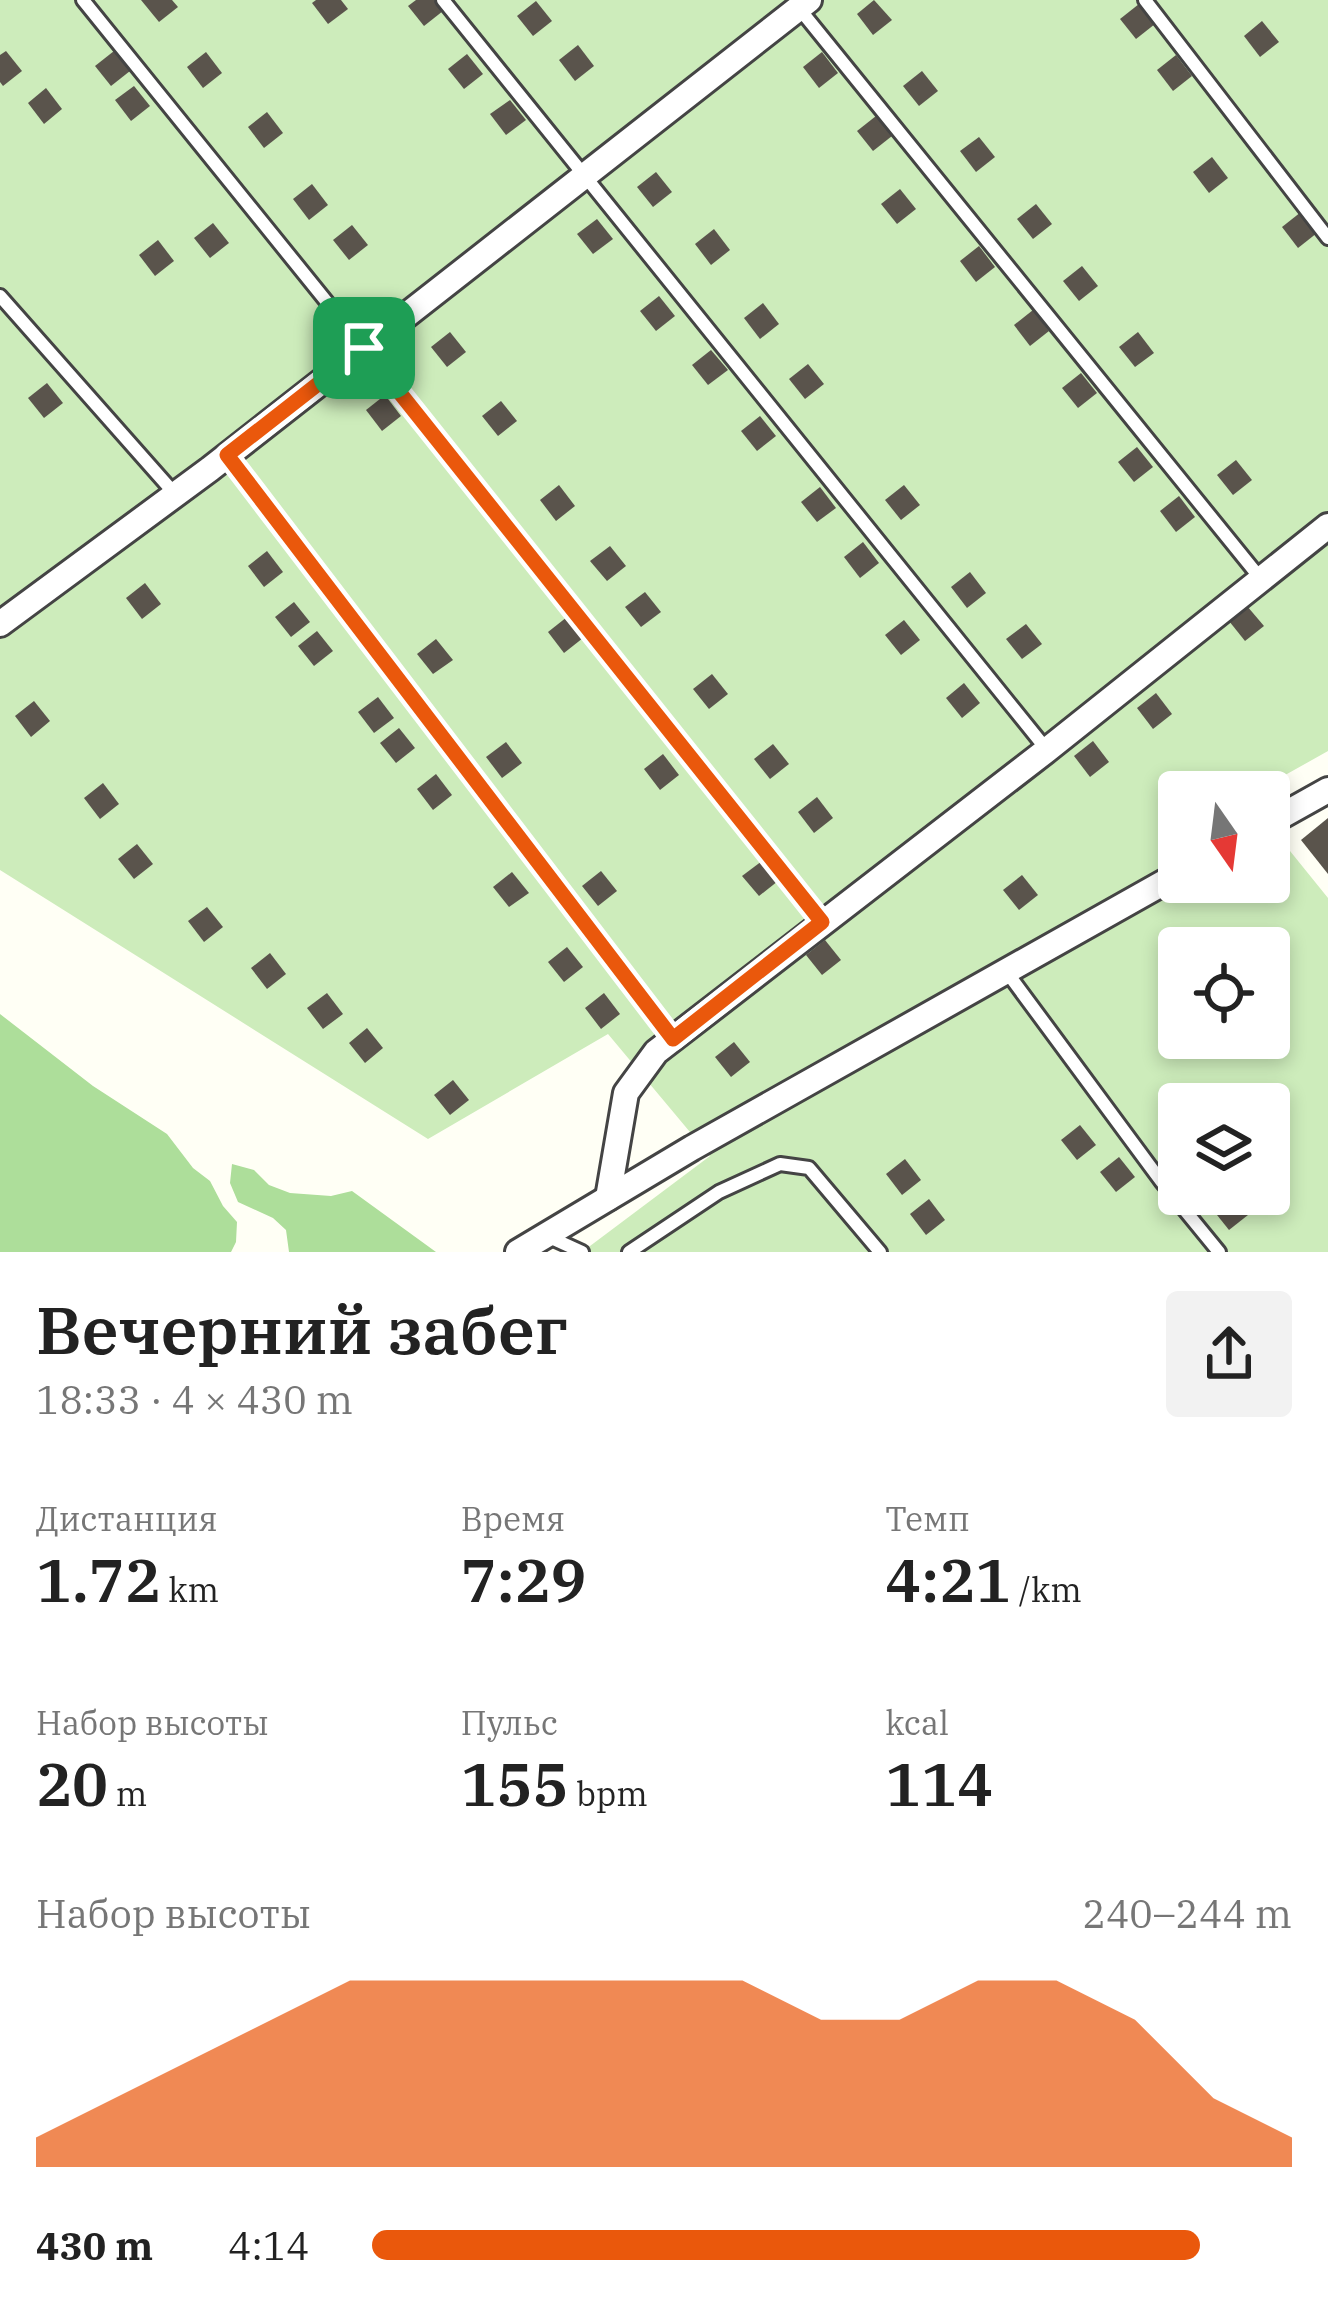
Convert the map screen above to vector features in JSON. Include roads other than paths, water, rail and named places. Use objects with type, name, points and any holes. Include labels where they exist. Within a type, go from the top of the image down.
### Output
[{"type":"street","points":[[0,624],[227,455],[800,3]]},
{"type":"street","points":[[608,1198],[626,1094],[656,1052],[1328,526]]},
{"type":"street","points":[[1290,812],[1328,790]]},
{"type":"street","points":[[518,1252],[1158,886]]},
{"type":"lane","points":[[83,0],[822,922]]},
{"type":"lane","points":[[443,0],[1047,750]]},
{"type":"lane","points":[[1145,0],[1328,238]]},
{"type":"lane","points":[[800,3],[1262,580]]},
{"type":"lane","points":[[0,296],[175,494]]},
{"type":"lane","points":[[227,455],[673,1039]]},
{"type":"lane","points":[[1006,971],[1219,1252]]},
{"type":"lane","points":[[629,1252],[719,1192],[780,1164],[809,1168],[880,1252]]},
{"type":"lane","points":[[546,1235],[582,1252]]}]
